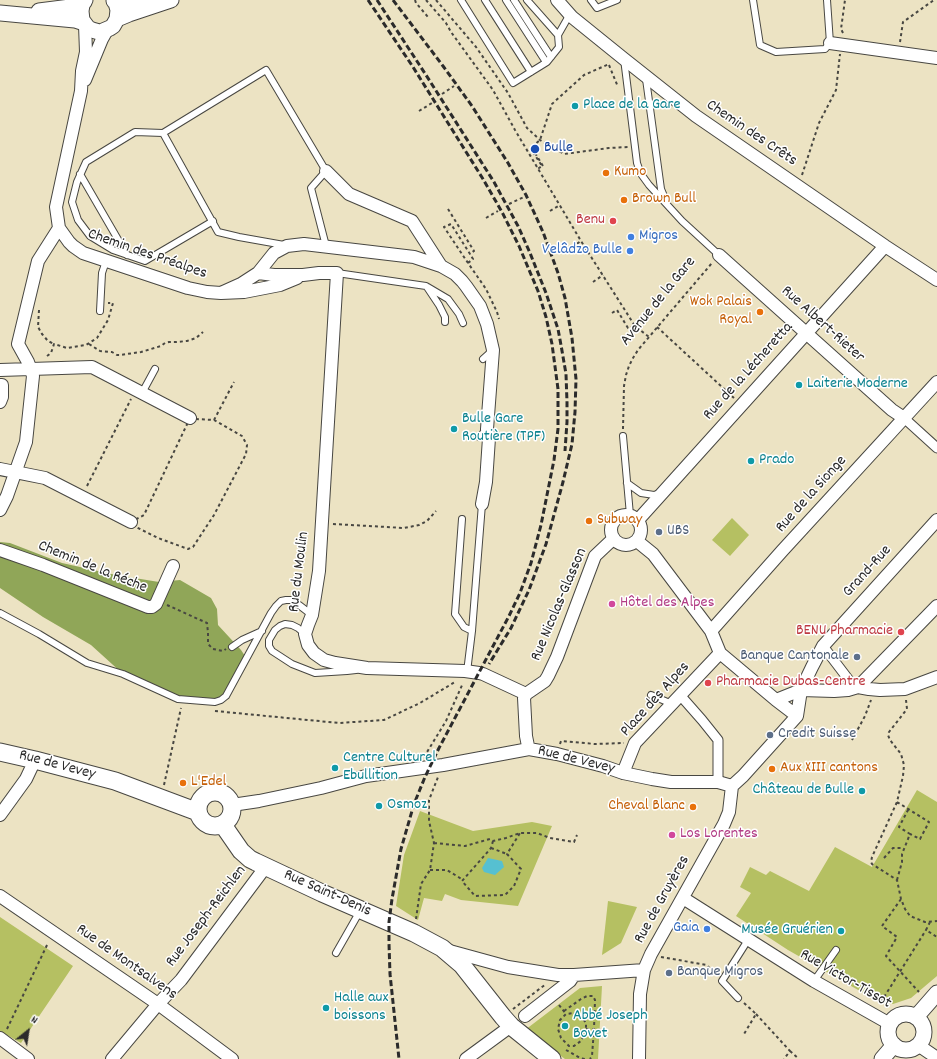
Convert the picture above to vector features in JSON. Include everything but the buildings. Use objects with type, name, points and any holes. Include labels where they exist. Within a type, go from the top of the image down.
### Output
[{"type":"main road","name":"Rue de Vevey","points":[[0,752],[115,781],[200,805]]},
{"type":"main road","name":"Rue de Vevey","points":[[115,781],[163,790],[200,805]]},
{"type":"main road","points":[[219,792],[226,795],[232,805],[233,811],[231,816],[228,822],[223,825],[217,827],[211,826],[205,824],[200,819],[200,805],[206,794],[219,792]]},
{"type":"main road","name":"Rue Saint-Denis","points":[[223,825],[241,851],[250,859],[322,893],[420,936],[442,948],[462,965],[503,1017],[515,1018],[561,1054]]},
{"type":"street","points":[[81,91],[102,39],[112,25],[118,10],[114,0],[156,0]]},
{"type":"street","points":[[3,13],[76,20],[85,24],[92,30],[103,31],[129,14],[171,0]]},
{"type":"street","name":"Chemin des Crêts","points":[[557,0],[618,60],[646,77],[696,116],[937,280]]},
{"type":"street","points":[[3,13],[33,12],[70,7],[85,1]]},
{"type":"street","points":[[0,510],[7,496],[26,442],[33,368],[18,344],[38,261],[59,228],[56,207],[81,91],[82,71],[86,52],[85,24],[81,17],[81,11],[85,1]]},
{"type":"street","points":[[830,43],[937,58]]},
{"type":"street","points":[[326,171],[349,194],[412,222],[441,266]]},
{"type":"street","name":"Chemin des Préalpes","points":[[59,228],[68,242],[84,253],[188,288],[207,292],[244,292],[280,285],[303,275]]},
{"type":"street","points":[[221,293],[241,284],[258,273],[274,253],[287,246],[304,244],[414,257],[441,266],[455,274],[462,281],[480,306],[487,324],[486,394],[479,475],[482,504]]},
{"type":"street","name":"Rue de la Lécheretta","points":[[634,518],[662,493],[885,246]]},
{"type":"street","name":"Rue Albert-Rieter","points":[[719,255],[892,410],[904,418]]},
{"type":"street","name":"Chemin des Préalpes","points":[[258,273],[274,275],[337,273]]},
{"type":"street","name":"Rue du Moulin","points":[[337,273],[319,571],[312,616],[306,634],[308,645],[314,653],[324,660],[335,663],[367,668],[483,674],[526,694]]},
{"type":"street","points":[[0,370],[92,367],[190,418]]},
{"type":"street","name":"Rue de la Sionge","points":[[711,631],[937,382]]},
{"type":"street","points":[[0,385],[2,385],[2,397],[0,402]]},
{"type":"street","points":[[904,418],[937,448]]},
{"type":"street","points":[[0,468],[45,478],[130,522]]},
{"type":"street","points":[[624,515],[634,518],[640,524],[641,528],[640,537],[637,541],[634,544],[624,546],[616,542],[613,539],[610,528],[615,519],[624,515]]},
{"type":"street","name":"Grand-Rue","points":[[797,716],[801,690],[823,646],[937,520]]},
{"type":"street","name":"Rue Nicolas-Glasson","points":[[526,694],[545,681],[548,676],[595,556],[613,539]]},
{"type":"street","points":[[637,541],[653,554],[711,631],[720,654],[797,716],[732,786]]},
{"type":"street","name":"Chemin de la Réche","points":[[0,550],[43,565],[148,607],[152,607],[156,604],[173,566]]},
{"type":"street","points":[[857,688],[937,606]]},
{"type":"street","points":[[823,646],[857,688]]},
{"type":"street","name":"Place des Alpes","points":[[623,772],[635,743],[720,654]]},
{"type":"street","points":[[776,700],[801,690],[834,691],[857,688],[875,690],[905,689],[937,677]]},
{"type":"street","points":[[526,694],[524,701],[526,736],[529,749]]},
{"type":"street","points":[[676,700],[702,720],[718,740],[718,782]]},
{"type":"street","name":"Rue de Vevey","points":[[232,805],[321,788],[366,776],[419,769],[529,749],[557,754],[623,772],[671,782],[718,782],[732,786]]},
{"type":"street","points":[[0,815],[26,779],[35,760]]},
{"type":"street","name":"Rue de Gruyères","points":[[639,1059],[640,994],[644,970],[651,954],[724,824],[729,812],[732,786]]},
{"type":"street","name":"Rue Joseph-Reichlen","points":[[112,1059],[158,1004],[181,980],[261,873],[264,866]]},
{"type":"street","name":"Rue de Montsalvens","points":[[0,896],[158,1004],[232,1059]]},
{"type":"street","name":"Rue Victor-Tissot","points":[[682,898],[814,981],[890,1024]]},
{"type":"street","name":"Rue Saint-Denis","points":[[442,948],[508,967],[558,975],[644,970]]},
{"type":"street","points":[[466,1059],[515,1018],[570,981],[574,975]]},
{"type":"street","points":[[916,1017],[937,993]]},
{"type":"street","points":[[908,1014],[916,1017],[922,1024],[924,1033],[918,1045],[910,1049],[902,1049],[894,1045],[888,1035],[888,1028],[895,1017],[908,1014]]},
{"type":"street","points":[[3,1036],[28,1059]]},
{"type":"street","points":[[882,1059],[894,1045]]},
{"type":"street","points":[[918,1045],[937,1058]]},
{"type":"lane","points":[[461,0],[513,84],[548,60],[559,47],[558,35],[570,14]]},
{"type":"lane","points":[[485,0],[531,72]]},
{"type":"lane","points":[[506,0],[548,60]]},
{"type":"lane","points":[[514,0],[548,60]]},
{"type":"lane","points":[[527,0],[558,35]]},
{"type":"lane","points":[[591,0],[597,8],[617,0]]},
{"type":"lane","points":[[753,0],[760,45],[776,52],[825,49],[830,43],[827,0]]},
{"type":"lane","points":[[618,60],[637,163],[641,174],[649,185],[682,221],[719,255]]},
{"type":"lane","points":[[213,221],[145,261],[113,250],[90,236],[78,220],[72,202],[77,182],[86,162],[135,132],[164,133],[266,70],[326,171],[311,188],[326,246]]},
{"type":"lane","points":[[646,77],[661,189],[669,206]]},
{"type":"lane","points":[[164,133],[218,232],[287,246]]},
{"type":"lane","points":[[80,174],[127,255]]},
{"type":"lane","points":[[100,311],[102,273],[106,261]]},
{"type":"lane","points":[[337,273],[426,286],[448,299],[459,314],[463,323]]},
{"type":"lane","points":[[426,286],[439,305],[445,317],[445,322]]},
{"type":"lane","points":[[139,391],[155,369]]},
{"type":"lane","points":[[623,436],[627,483],[634,518]]},
{"type":"lane","points":[[627,483],[641,493],[654,495],[662,493]]},
{"type":"lane","points":[[467,672],[472,632],[482,504]]},
{"type":"lane","points":[[462,519],[455,614],[464,627],[472,632]]},
{"type":"lane","points":[[0,613],[87,662],[123,674],[178,699],[215,702],[226,696],[276,606],[286,600],[291,600],[312,616]]},
{"type":"lane","points":[[306,634],[292,625],[285,624],[275,630],[269,640],[269,646],[272,651],[292,664],[315,672],[347,672],[367,668]]},
{"type":"lane","points":[[232,647],[242,640],[262,631]]},
{"type":"lane","points":[[651,695],[676,700]]},
{"type":"lane","points":[[336,953],[361,909]]},
{"type":"lane","points":[[738,998],[722,981],[748,940]]},
{"type":"lane","points":[[814,981],[836,950]]},
{"type":"path","points":[[415,0],[428,17]]},
{"type":"path","points":[[426,0],[446,23],[493,90],[537,169],[635,326],[649,336]]},
{"type":"path","points":[[436,0],[476,47],[508,93],[527,128],[540,140],[564,154],[635,146]]},
{"type":"path","points":[[844,34],[841,29],[845,0]]},
{"type":"path","points":[[900,47],[903,22],[934,0]]},
{"type":"path","points":[[802,176],[819,123],[836,90],[840,50]]},
{"type":"path","points":[[537,169],[543,166],[532,147],[540,140],[552,104],[584,75],[618,60]]},
{"type":"path","points":[[609,64],[618,87]]},
{"type":"path","points":[[442,94],[454,86]]},
{"type":"path","points":[[419,111],[432,103]]},
{"type":"path","points":[[509,204],[524,197]]},
{"type":"path","points":[[550,211],[560,205]]},
{"type":"path","points":[[448,209],[474,251]]},
{"type":"path","points":[[486,218],[498,211]]},
{"type":"path","points":[[572,247],[581,241]]},
{"type":"path","points":[[468,263],[473,259],[470,254]]},
{"type":"path","name":"Avenue de la Gare","points":[[623,436],[624,386],[626,375],[633,358],[657,326],[719,255]]},
{"type":"path","points":[[593,282],[603,275]]},
{"type":"path","points":[[39,310],[38,327],[42,334],[48,341],[67,348],[86,345],[97,338],[108,320],[110,312]]},
{"type":"path","points":[[612,313],[617,310],[628,328],[635,326]]},
{"type":"path","points":[[657,326],[742,404]]},
{"type":"path","points":[[88,344],[100,351],[112,352],[120,355],[141,352],[169,342],[191,340],[203,332]]},
{"type":"path","points":[[33,368],[51,353],[54,344]]},
{"type":"path","points":[[214,420],[234,382]]},
{"type":"path","points":[[82,497],[139,391]]},
{"type":"path","points":[[190,418],[214,420],[242,436],[247,445],[246,454],[214,515],[193,547],[188,549],[158,538],[132,525],[130,522],[144,515],[190,418]]},
{"type":"path","points":[[322,523],[404,528],[419,525],[428,521],[436,511]]},
{"type":"path","points":[[156,604],[165,605],[207,623],[208,644],[213,649],[222,651],[232,647]]},
{"type":"path","points":[[419,769],[426,752],[446,721],[467,672]]},
{"type":"path","points":[[211,711],[339,723],[384,720],[420,703],[455,682]]},
{"type":"path","points":[[897,880],[871,862],[897,802],[903,776],[904,765],[901,754],[888,736],[889,732],[907,708],[905,689]]},
{"type":"path","points":[[852,740],[865,716],[875,690]]},
{"type":"path","points":[[163,790],[181,711],[182,700]]},
{"type":"path","points":[[557,754],[561,741],[595,744],[635,743]]},
{"type":"path","points":[[416,919],[421,884],[430,870],[434,844],[429,821],[430,800],[443,765]]},
{"type":"path","points":[[897,802],[929,822],[920,839],[899,827],[908,810]]},
{"type":"path","points":[[434,844],[465,846],[490,839],[493,841],[506,838],[520,833],[537,833],[550,838],[574,842],[577,835]]},
{"type":"path","points":[[507,854],[520,833]]},
{"type":"path","points":[[910,834],[902,854],[902,862],[897,880],[901,899],[910,916],[925,922],[937,921]]},
{"type":"path","points":[[462,881],[491,848],[493,841]]},
{"type":"path","points":[[430,870],[447,870],[460,878],[475,896],[505,895],[514,886],[521,869],[507,854],[491,848]]},
{"type":"path","points":[[884,858],[893,848],[904,848]]},
{"type":"path","points":[[901,899],[882,926],[897,938],[886,956],[920,992]]},
{"type":"path","points":[[880,1002],[930,922]]},
{"type":"path","points":[[926,930],[937,937]]},
{"type":"path","points":[[3,1036],[48,943]]},
{"type":"path","points":[[658,956],[707,965],[711,970]]},
{"type":"path","points":[[515,1018],[548,982]]},
{"type":"path","points":[[564,1011],[581,999],[587,996],[593,996],[595,1000],[594,1029],[592,1056],[590,1059]]},
{"type":"path","points":[[738,998],[756,1014],[798,1059]]},
{"type":"path","points":[[559,1005],[566,1014]]},
{"type":"path","points":[[561,1054],[569,1046],[574,1046],[581,1041],[586,1029],[586,1023],[581,1016],[574,1013],[566,1014],[560,1020],[558,1029],[561,1038],[569,1046]]},
{"type":"path","points":[[744,1034],[756,1014]]},
{"type":"path","points":[[586,1029],[602,1030]]},
{"type":"path","points":[[784,1059],[790,1051]]},
{"type":"path","points":[[561,1054],[585,1059]]},
{"type":"green space","points":[[732,518],[749,535],[730,556],[712,540]]},
{"type":"green space","points":[[0,542],[10,543],[62,563],[116,575],[159,582],[180,580],[211,598],[217,609],[218,625],[241,650],[247,659],[221,700],[178,699],[123,674],[91,645],[43,617],[0,588]]},
{"type":"green space","points":[[917,790],[937,802],[937,976],[911,998],[893,1004],[874,999],[788,950],[736,916],[751,893],[740,887],[750,867],[766,875],[770,871],[809,891],[835,847],[872,867]]},
{"type":"green space","points":[[420,811],[473,831],[532,822],[552,826],[518,906],[461,900],[445,894],[442,901],[424,898],[418,920],[396,906],[404,855]]},
{"type":"green space","points":[[608,901],[637,907],[621,943],[602,955]]},
{"type":"green space","points":[[0,917],[73,966],[21,1043],[0,1031]]},
{"type":"green space","points":[[602,986],[598,1059],[565,1059],[525,1030],[580,988]]},
{"type":"water","points":[[488,858],[502,861],[504,867],[495,875],[484,872],[482,868]]},
{"type":"railway","points":[[368,0],[413,67],[483,179],[519,246],[538,291],[546,317],[552,344],[558,389],[558,429],[554,460],[541,525],[531,563],[520,593],[509,616],[425,777],[414,804],[401,849],[389,922],[390,974],[399,1059]]},
{"type":"railway","points":[[377,0],[494,182],[518,226],[530,253],[546,293],[558,329],[561,345],[566,374],[567,422],[565,451]]},
{"type":"railway","points":[[393,0],[472,106],[508,163],[526,195],[543,232],[558,273],[565,298],[572,338],[576,379],[575,412],[572,444],[563,482],[546,544],[529,590],[511,628],[489,664]]},
{"type":"place","name":"Place de la Gare","points":[[575,106]]},
{"type":"place","name":"Bulle","points":[[535,149]]},
{"type":"place","name":"Kumo","points":[[606,173]]},
{"type":"place","name":"Brown Bull","points":[[624,200]]},
{"type":"place","name":"Benu","points":[[613,221]]},
{"type":"place","name":"Migros","points":[[631,237]]},
{"type":"place","name":"Velâdzo Bulle","points":[[630,251]]},
{"type":"place","name":"Wok Palais Royal","points":[[760,312]]},
{"type":"place","name":"Laiterie Moderne","points":[[799,385]]},
{"type":"place","name":"Bulle Gare Routière (TPF)","points":[[454,429]]},
{"type":"place","name":"Prado","points":[[751,461]]},
{"type":"place","name":"Subway","points":[[589,521]]},
{"type":"place","name":"UBS","points":[[659,532]]},
{"type":"place","name":"Hôtel des Alpes","points":[[612,604]]},
{"type":"place","name":"BENU Pharmacie","points":[[901,632]]},
{"type":"place","name":"Banque Cantonale","points":[[857,657]]},
{"type":"place","name":"Pharmacie Dubas-Centre","points":[[708,683]]},
{"type":"place","name":"Credit Suisse","points":[[770,735]]},
{"type":"place","name":"Centre Culturel Ebullition","points":[[335,768]]},
{"type":"place","name":"Aux XIII cantons","points":[[772,769]]},
{"type":"place","name":"L'Edel","points":[[183,783]]},
{"type":"place","name":"Château de Bulle","points":[[862,791]]},
{"type":"place","name":"Osmoz","points":[[379,806]]},
{"type":"place","name":"Cheval Blanc","points":[[693,807]]},
{"type":"place","name":"Los Lorentes","points":[[672,835]]},
{"type":"place","name":"Gaia","points":[[707,929]]},
{"type":"place","name":"Musée Gruérien","points":[[841,931]]},
{"type":"place","name":"Banque Migros","points":[[669,973]]},
{"type":"place","name":"Halle aux boissons","points":[[326,1008]]},
{"type":"place","name":"Abbé Joseph Bovet","points":[[565,1026]]}]
